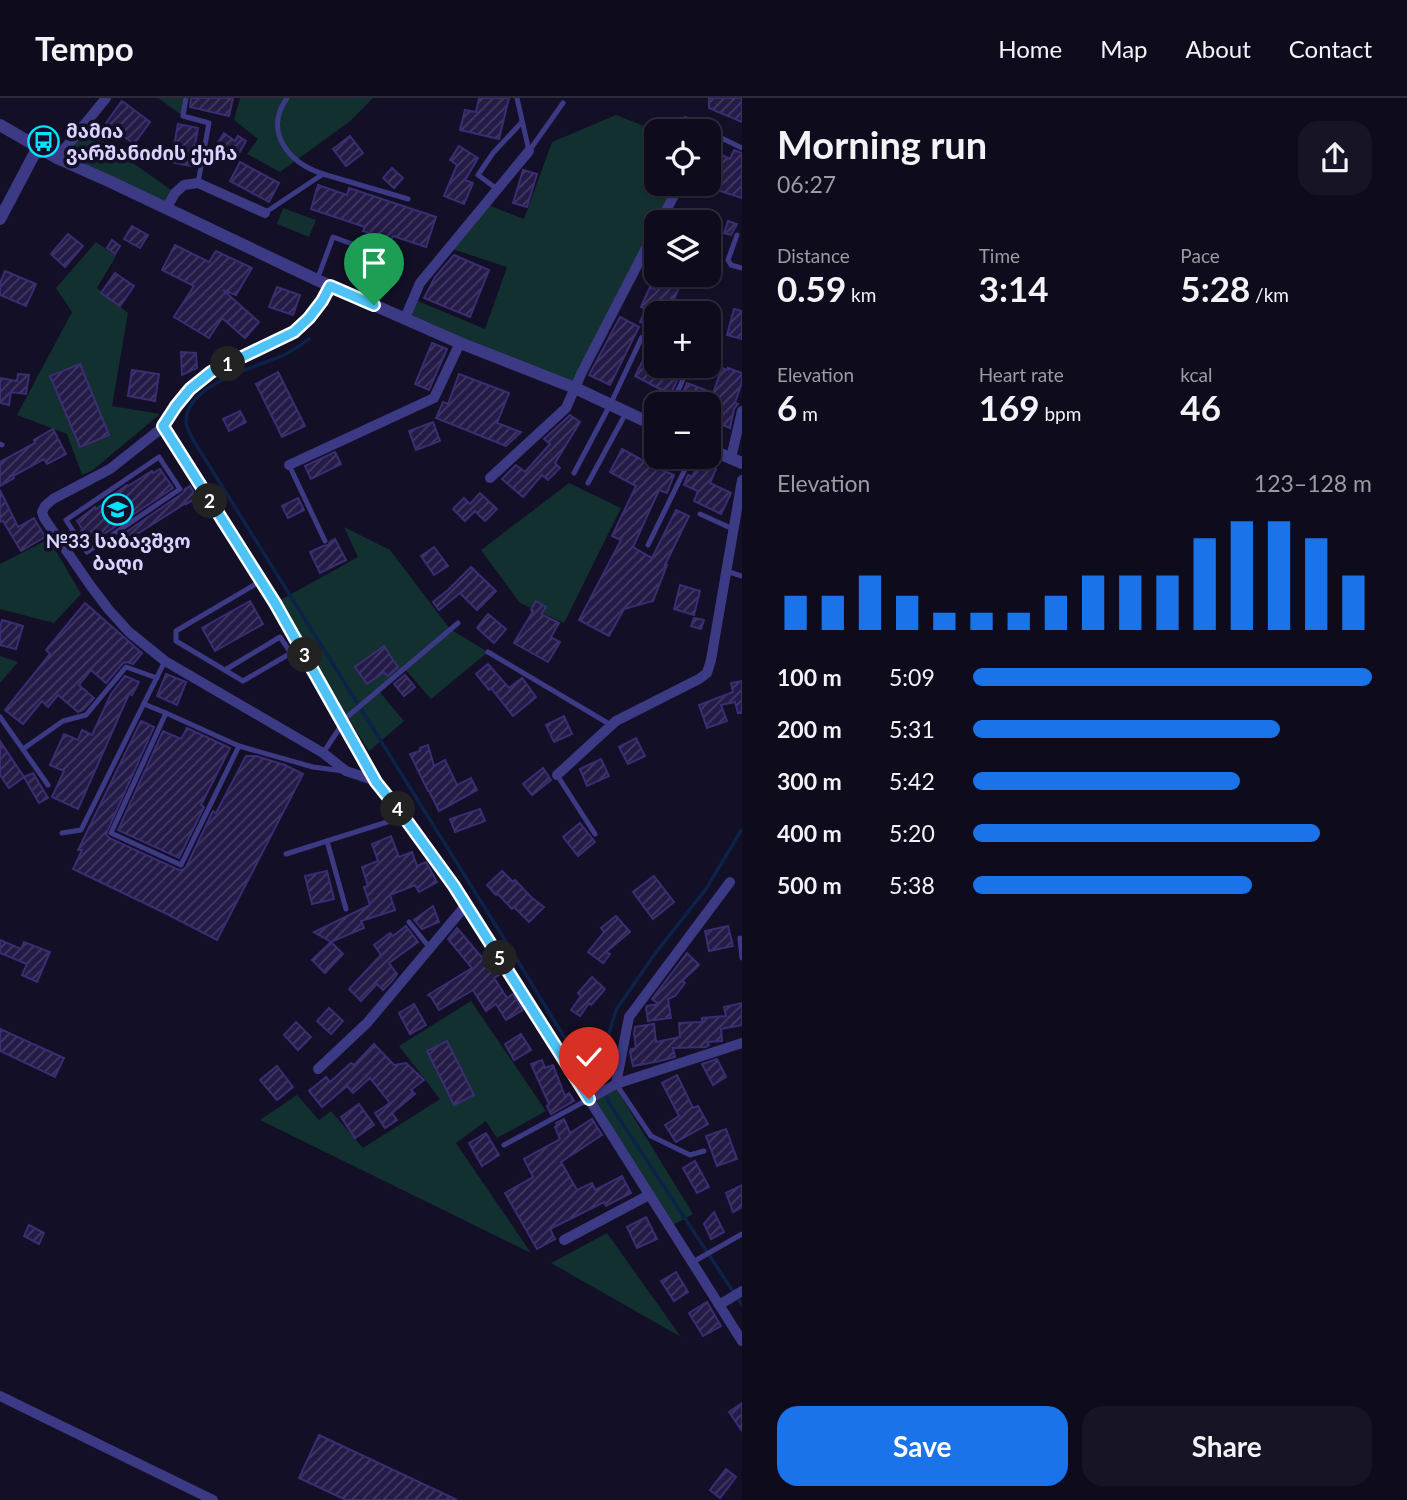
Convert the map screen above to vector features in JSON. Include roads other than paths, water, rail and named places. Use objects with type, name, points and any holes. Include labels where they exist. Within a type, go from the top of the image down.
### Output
[{"type":"street","points":[[57,158],[106,98]]},
{"type":"street","points":[[0,125],[57,158],[317,281],[460,343],[575,388],[644,421]]},
{"type":"street","points":[[0,219],[38,147]]},
{"type":"street","points":[[405,318],[420,283],[529,151]]},
{"type":"street","points":[[166,209],[175,192],[184,185],[198,183],[265,213]]},
{"type":"street","points":[[490,478],[566,408],[644,260]]},
{"type":"street","points":[[330,286],[309,318],[294,332],[211,372],[190,389],[163,426],[110,469],[52,499],[42,512],[109,611],[129,632],[165,661],[323,753],[346,771],[376,782]]},
{"type":"street","points":[[289,465],[433,398],[460,343]]},
{"type":"street","points":[[736,460],[742,411]]},
{"type":"street","points":[[163,426],[261,581],[330,697],[342,724],[376,782],[466,905],[649,1195],[696,1260],[719,1305],[742,1341]]},
{"type":"street","points":[[557,775],[616,721],[707,673],[742,480]]},
{"type":"street","points":[[615,1085],[629,1017],[730,881]]},
{"type":"street","points":[[318,1069],[367,1023],[466,905]]},
{"type":"street","points":[[589,1099],[615,1085],[742,1043]]},
{"type":"street","points":[[564,1240],[649,1195]]},
{"type":"street","points":[[719,1305],[737,1294]]},
{"type":"street","points":[[0,1396],[213,1500]]},
{"type":"lane","points":[[186,98],[183,116],[209,123],[198,183]]},
{"type":"lane","points":[[287,98],[280,107],[276,128],[281,142],[295,160],[323,174],[408,199]]},
{"type":"lane","points":[[517,98],[529,151]]},
{"type":"lane","points":[[529,151],[563,103]]},
{"type":"lane","points":[[497,189],[478,175],[493,153],[522,122]]},
{"type":"lane","points":[[721,138],[742,148]]},
{"type":"lane","points":[[265,213],[323,174]]},
{"type":"lane","points":[[737,235],[727,260],[731,265],[742,268]]},
{"type":"lane","points":[[317,281],[333,237],[396,260]]},
{"type":"lane","points":[[574,472],[642,337]]},
{"type":"lane","points":[[589,483],[626,413]]},
{"type":"lane","points":[[159,457],[180,489],[87,552],[77,537],[66,520],[159,457]]},
{"type":"lane","points":[[289,465],[325,541]]},
{"type":"lane","points":[[648,545],[685,469]]},
{"type":"lane","points":[[700,514],[733,529]]},
{"type":"lane","points":[[64,547],[77,537]]},
{"type":"lane","points":[[726,571],[742,576]]},
{"type":"lane","points":[[225,670],[280,637],[291,653],[243,681],[176,641],[176,631],[261,581]]},
{"type":"lane","points":[[323,753],[356,708],[458,623]]},
{"type":"lane","points":[[488,652],[611,725]]},
{"type":"lane","points":[[62,833],[81,830],[165,661]]},
{"type":"lane","points":[[23,749],[64,721],[86,715],[126,667],[157,678]]},
{"type":"lane","points":[[144,704],[239,746],[313,767],[346,771]]},
{"type":"lane","points":[[166,713],[111,833],[181,865],[239,746]]},
{"type":"lane","points":[[0,717],[48,785]]},
{"type":"lane","points":[[557,775],[595,834]]},
{"type":"lane","points":[[286,854],[404,817]]},
{"type":"lane","points":[[327,841],[346,909]]},
{"type":"lane","points":[[409,922],[430,948]]},
{"type":"lane","points":[[740,938],[742,958]]},
{"type":"lane","points":[[615,1085],[651,1136],[690,1155],[704,1151]]},
{"type":"lane","points":[[504,1145],[589,1099]]},
{"type":"lane","points":[[696,1260],[742,1234]]},
{"type":"waterway","points":[[309,339],[286,354],[210,387],[189,408],[186,422],[188,428],[588,1076],[602,1083]]},
{"type":"waterway","points":[[602,1081],[598,1070],[616,1010],[654,955],[706,889],[742,829]]},
{"type":"waterway","points":[[605,1092],[609,1103],[742,1305]]},
{"type":"place","name":"მამია ვარშანიძის ქუჩა","points":[[43,142]]},
{"type":"place","name":"№33 საბავშვო ბაღი","points":[[118,510]]}]
